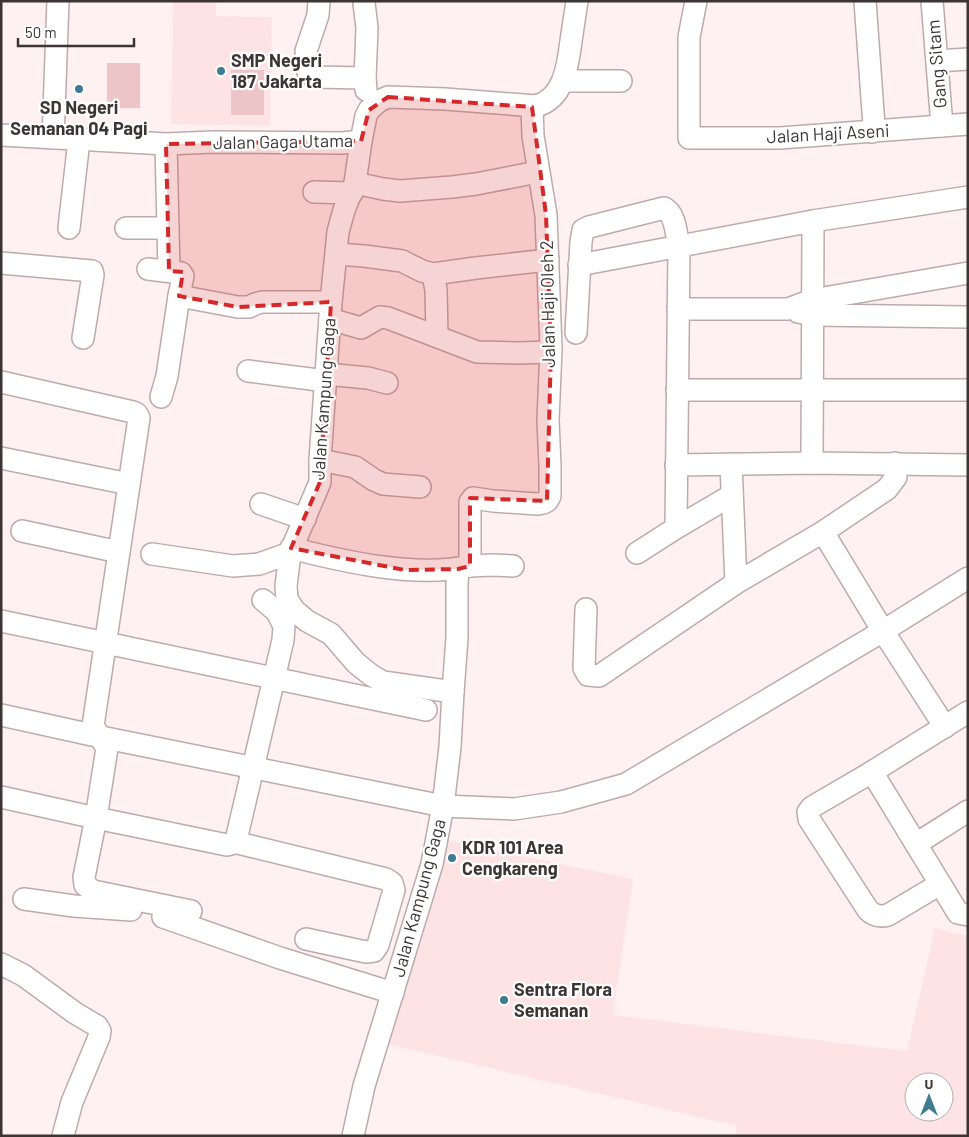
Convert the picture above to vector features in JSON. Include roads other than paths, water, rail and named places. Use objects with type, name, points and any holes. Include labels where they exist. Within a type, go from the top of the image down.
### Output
[{"type":"street","points":[[53,138],[58,1]]},
{"type":"street","points":[[319,1],[318,14],[306,51],[308,72],[314,76],[365,78]]},
{"type":"street","points":[[532,107],[543,104],[550,99],[563,81],[568,64],[577,1]]},
{"type":"street","name":"Jalan Haji Aseni","points":[[696,1],[689,37],[689,138],[780,138],[968,124]]},
{"type":"street","points":[[865,1],[875,130]]},
{"type":"street","name":"Gang Sitam","points":[[932,1],[942,126]]},
{"type":"street","points":[[364,3],[367,28],[365,78],[369,110]]},
{"type":"street","points":[[937,61],[968,59]]},
{"type":"street","points":[[563,81],[622,81]]},
{"type":"street","name":"Jalan Gaga Utama","points":[[1,135],[166,144],[213,142],[342,143],[361,141],[369,110],[379,101],[391,97],[444,99],[532,107]]},
{"type":"street","name":"Jalan Haji Oleh 2","points":[[464,567],[470,502],[473,498],[538,504],[547,501],[550,496],[548,420],[550,352],[546,210],[533,136],[532,107]]},
{"type":"street","points":[[69,228],[79,140]]},
{"type":"street","name":"Jalan Kampung Gaga","points":[[353,1136],[364,1086],[429,873],[444,806],[453,692],[383,682],[356,663],[332,634],[307,621],[295,611],[287,599],[286,586],[290,551],[320,482],[320,460],[338,232],[353,188],[361,141]]},
{"type":"street","points":[[166,144],[169,271]]},
{"type":"street","points":[[314,192],[353,188],[400,191],[452,187],[538,172]]},
{"type":"street","points":[[579,265],[813,221],[968,197]]},
{"type":"street","points":[[576,333],[580,242],[583,230],[664,208],[668,210],[672,216],[679,247],[676,528]]},
{"type":"street","points":[[812,462],[813,221]]},
{"type":"street","points":[[126,228],[168,228]]},
{"type":"street","points":[[337,254],[402,261],[434,274],[548,260]]},
{"type":"street","points":[[1,263],[92,271],[93,275],[83,338]]},
{"type":"street","points":[[148,269],[181,273],[183,276],[167,376],[161,397]]},
{"type":"street","points":[[812,308],[968,273]]},
{"type":"street","points":[[434,274],[437,336]]},
{"type":"street","points":[[179,296],[238,307],[249,307],[262,302],[331,311],[361,328],[380,317],[384,317],[477,352],[550,352]]},
{"type":"street","points":[[678,309],[812,308],[968,317]]},
{"type":"street","points":[[248,371],[368,378],[387,383]]},
{"type":"street","points":[[1,382],[137,414],[120,552],[93,726],[107,748],[84,877],[85,885],[93,891],[191,911]]},
{"type":"street","points":[[677,390],[968,390]]},
{"type":"street","points":[[1,458],[129,484]]},
{"type":"street","points":[[320,460],[355,467],[383,484],[420,487]]},
{"type":"street","points":[[676,465],[812,462],[968,465]]},
{"type":"street","points":[[586,609],[584,668],[588,675],[599,676],[736,583],[823,532],[887,488],[896,477],[895,463]]},
{"type":"street","points":[[732,464],[736,583]]},
{"type":"street","points":[[637,553],[732,495]]},
{"type":"street","points":[[261,504],[305,519]]},
{"type":"street","points":[[22,531],[120,552]]},
{"type":"street","points":[[823,532],[883,631],[945,727]]},
{"type":"street","points":[[152,554],[233,566],[259,564],[290,551],[405,570],[492,565],[512,566]]},
{"type":"street","points":[[453,692],[457,638],[457,584],[464,567]]},
{"type":"street","points":[[1,715],[444,806],[514,809],[561,802],[626,784],[883,631],[968,578]]},
{"type":"street","points":[[1,797],[227,845],[236,841],[283,640],[284,626],[277,612],[263,600]]},
{"type":"street","points":[[1,621],[426,710]]},
{"type":"street","points":[[940,884],[888,915],[874,915],[868,910],[809,820],[808,812],[812,807],[968,712]]},
{"type":"street","points":[[872,772],[940,884],[965,912]]},
{"type":"street","points":[[916,844],[968,811]]},
{"type":"street","points":[[234,842],[386,879],[392,883],[394,890],[378,945],[374,951],[366,952],[306,939]]},
{"type":"street","points":[[24,899],[155,915],[280,958],[393,993]]},
{"type":"street","points":[[1,964],[23,975],[56,1001],[99,1028],[99,1037],[72,1102],[63,1136]]},
{"type":"place","name":"SMP Negeri 187 Jakarta","points":[[221,71]]},
{"type":"place","name":"SD Negeri Semanan 04 Pagi","points":[[79,89]]},
{"type":"place","name":"KDR 101 Area Cengkareng","points":[[452,858]]},
{"type":"place","name":"Sentra Flora Semanan","points":[[504,1000]]}]
